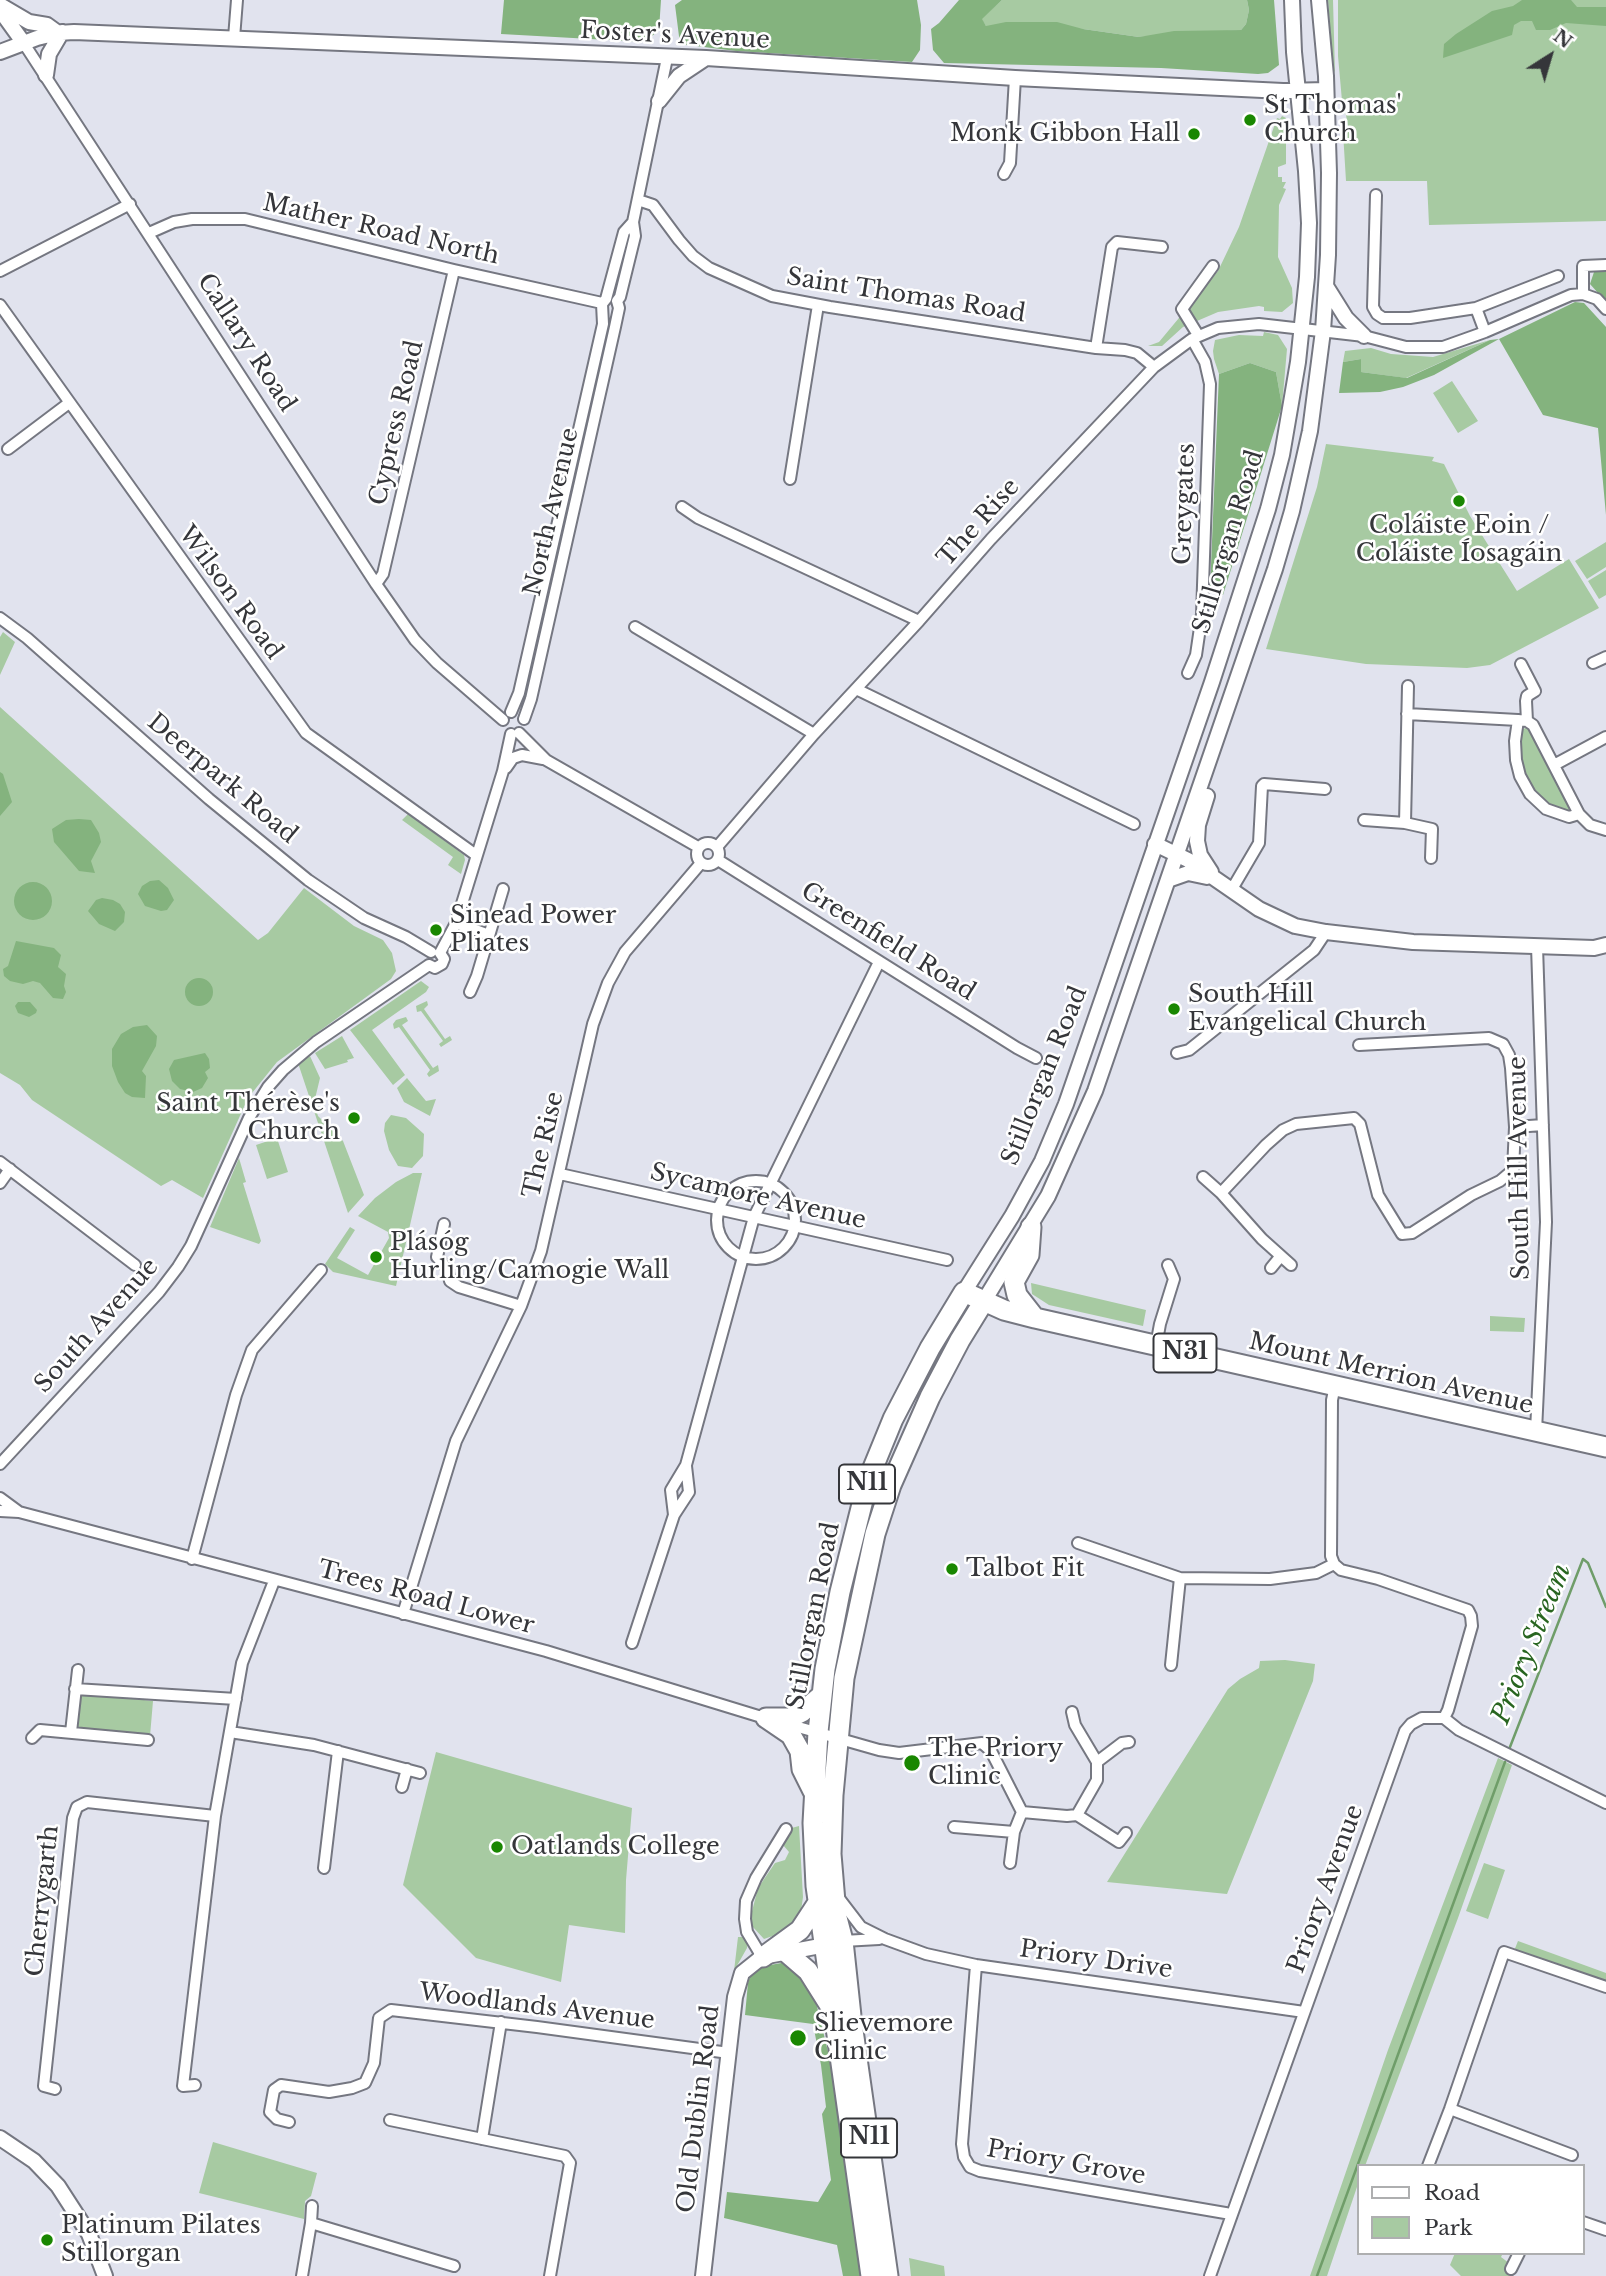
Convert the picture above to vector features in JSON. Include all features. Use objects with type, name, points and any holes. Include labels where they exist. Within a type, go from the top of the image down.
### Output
[{"type":"highway","points":[[1031,1227],[1029,1255],[1014,1282],[1017,1295],[1026,1310],[1035,1318]]},
{"type":"highway","name":"Mount Merrion Avenue","points":[[964,1292],[1035,1318],[1606,1447]]},
{"type":"highway","name":"Stillorgan Road","points":[[888,2276],[851,2016],[834,1944],[827,1896],[813,1852],[818,1732],[839,1592],[868,1480],[893,1419],[930,1348],[964,1292]]},
{"type":"highway","name":"Stillorgan Road","points":[[827,1896],[844,1678],[879,1522],[895,1475],[919,1420],[960,1340],[984,1301]]},
{"type":"highway","points":[[766,1718],[790,1718],[802,1712],[822,1695]]},
{"type":"highway","points":[[766,1718],[791,1735],[800,1751],[802,1769],[814,1792]]},
{"type":"highway","points":[[763,1957],[800,1930],[827,1896]]},
{"type":"highway","name":"Stillorgan Road","points":[[834,1944],[833,2010],[870,2276]]},
{"type":"highway","name":"N11","points":[[786,1952],[808,1971],[833,2010]]},
{"type":"main road","name":"Stillorgan Road","points":[[964,1292],[1042,1160],[1066,1104],[1268,509],[1282,454],[1302,328],[1309,223],[1292,0]]},
{"type":"main road","name":"Stillorgan Road","points":[[984,1301],[1031,1227],[1062,1167],[1095,1091],[1275,569],[1292,512],[1310,431],[1326,286],[1330,197],[1319,0]]},
{"type":"main road","points":[[0,5],[29,22],[47,25],[60,33],[49,54],[46,75]]},
{"type":"main road","points":[[0,10],[23,42]]},
{"type":"main road","name":"Foster's Avenue","points":[[0,52],[23,42],[60,33],[706,58],[1016,78],[1326,90]]},
{"type":"main road","points":[[659,101],[679,76],[706,58]]},
{"type":"main road","points":[[1326,286],[1346,318],[1364,336]]},
{"type":"main road","points":[[1208,765],[1212,780],[1198,825],[1197,841],[1200,855],[1215,879]]},
{"type":"main road","points":[[1172,794],[1183,807],[1195,802]]},
{"type":"main road","points":[[1155,844],[1177,853],[1259,909],[1284,922],[1326,932],[1413,942],[1594,948],[1606,945]]},
{"type":"main road","points":[[1168,880],[1188,873],[1215,879]]},
{"type":"main road","points":[[988,1255],[994,1263],[1010,1256],[1031,1227]]},
{"type":"main road","points":[[763,1957],[834,1944]]},
{"type":"main road","name":"Old Dublin Road","points":[[703,2276],[735,1997],[742,1973],[763,1957]]},
{"type":"main road","points":[[0,2138],[34,2161],[58,2186],[89,2234],[105,2276]]},
{"type":"street","points":[[234,38],[237,0]]},
{"type":"street","name":"Callary Road","points":[[23,42],[376,584],[417,642],[438,663],[507,716]]},
{"type":"street","name":"North Avenue","points":[[507,716],[519,693],[603,324],[609,306],[620,297],[635,236],[633,222],[667,58]]},
{"type":"street","points":[[1004,174],[1010,163],[1016,78]]},
{"type":"street","points":[[1376,195],[1373,307],[1383,318],[1410,318],[1476,308],[1558,276]]},
{"type":"street","name":"Saint Thomas Road","points":[[638,200],[653,205],[693,257],[709,268],[772,296],[1137,353],[1154,367]]},
{"type":"street","points":[[0,271],[130,204]]},
{"type":"street","name":"Mather Road North","points":[[149,233],[174,222],[192,219],[245,219],[609,306]]},
{"type":"street","points":[[1096,348],[1112,247],[1118,242],[1162,247]]},
{"type":"street","points":[[1606,265],[1583,266],[1583,294],[1597,299],[1606,309]]},
{"type":"street","name":"Greygates","points":[[1188,673],[1196,655],[1203,603],[1210,384],[1205,362],[1182,309],[1213,266]]},
{"type":"street","name":"Cypress Road","points":[[376,584],[383,574],[454,270]]},
{"type":"street","name":"The Rise","points":[[717,846],[814,734],[991,539],[1154,367],[1195,337],[1218,328],[1239,324],[1364,336],[1397,345],[1443,347],[1571,295],[1583,294]]},
{"type":"street","name":"Wilson Road","points":[[0,305],[306,733],[476,855]]},
{"type":"street","points":[[790,480],[818,305]]},
{"type":"street","name":"North Avenue","points":[[524,719],[531,699],[609,306]]},
{"type":"street","points":[[1476,308],[1485,332]]},
{"type":"street","points":[[8,449],[68,402]]},
{"type":"street","points":[[682,507],[698,518],[919,621]]},
{"type":"street","name":"Deerpark Road","points":[[0,618],[15,627],[200,792],[307,880],[364,918],[436,952]]},
{"type":"street","points":[[635,627],[814,734]]},
{"type":"street","points":[[1593,663],[1606,657]]},
{"type":"street","points":[[1521,664],[1535,691],[1527,696],[1515,741],[1520,776],[1530,794],[1550,811],[1569,817],[1579,814]]},
{"type":"street","points":[[1405,823],[1408,686]]},
{"type":"street","points":[[856,689],[1135,824]]},
{"type":"street","points":[[1407,714],[1522,720],[1533,725],[1579,814],[1590,825],[1606,830]]},
{"type":"street","points":[[436,952],[456,923],[515,734],[523,729],[524,719],[520,715],[507,716],[505,731],[515,734],[546,760]]},
{"type":"street","points":[[1554,765],[1606,737]]},
{"type":"street","points":[[503,771],[513,758],[535,755],[698,848]]},
{"type":"street","points":[[1232,889],[1259,843],[1262,786],[1325,789]]},
{"type":"street","points":[[1364,820],[1405,823],[1432,829],[1431,858]]},
{"type":"street","points":[[708,842],[717,846],[720,853],[718,860],[712,865],[701,863],[696,854],[698,848],[708,842]]},
{"type":"street","name":"Greenfield Road","points":[[718,860],[1036,1058]]},
{"type":"street","name":"The Rise","points":[[403,1614],[456,1441],[521,1306],[541,1251],[593,1024],[608,983],[625,952],[701,863]]},
{"type":"street","points":[[470,992],[503,889]]},
{"type":"street","points":[[456,923],[489,935]]},
{"type":"street","points":[[1177,1053],[1189,1050],[1314,950],[1326,932]]},
{"type":"street","name":"South Hill Avenue","points":[[1536,1431],[1546,1222],[1537,946]]},
{"type":"street","name":"South Avenue","points":[[0,1464],[159,1292],[191,1246],[249,1118],[268,1087],[283,1070],[316,1042],[429,965],[435,968],[442,964],[444,959],[436,952]]},
{"type":"street","points":[[674,1515],[670,1490],[686,1465],[754,1217],[879,962]]},
{"type":"street","points":[[1221,1193],[1283,1130],[1296,1124],[1354,1118],[1360,1124],[1378,1195],[1402,1234],[1412,1233],[1440,1213],[1510,1175],[1515,1163],[1515,1127],[1509,1055],[1503,1044],[1489,1038],[1359,1045]]},
{"type":"street","points":[[1515,1127],[1543,1125]]},
{"type":"street","points":[[0,1183],[5,1166],[135,1265]]},
{"type":"street","name":"Sycamore Avenue","points":[[560,1174],[947,1260]]},
{"type":"street","points":[[1203,1177],[1280,1257],[1291,1265]]},
{"type":"street","points":[[747,1181],[770,1182],[780,1189],[792,1207],[795,1226],[787,1245],[778,1253],[755,1260],[744,1258],[734,1253],[722,1238],[719,1228],[720,1210],[739,1185],[747,1181]]},
{"type":"street","points":[[444,1224],[437,1257],[447,1268],[450,1281],[459,1287],[521,1306]]},
{"type":"street","points":[[1271,1268],[1280,1257]]},
{"type":"street","points":[[1156,1346],[1174,1279],[1168,1265]]},
{"type":"street","points":[[192,1559],[236,1395],[252,1350],[321,1270]]},
{"type":"street","points":[[1335,1386],[1332,1400],[1331,1544],[1334,1564],[1341,1570],[1378,1579],[1468,1610],[1472,1626],[1444,1718],[1459,1730],[1606,1803]]},
{"type":"street","points":[[632,1643],[674,1515],[690,1492],[686,1465]]},
{"type":"street","points":[[0,1498],[19,1512]]},
{"type":"street","name":"Trees Road Lower","points":[[0,1511],[19,1512],[585,1662],[878,1750],[899,1752],[982,1743],[991,1751],[1022,1812]]},
{"type":"street","points":[[1078,1543],[1180,1578],[1270,1579],[1316,1573],[1334,1564]]},
{"type":"street","points":[[1171,1665],[1180,1578]]},
{"type":"street","points":[[195,2085],[183,2086],[215,1816],[242,1663],[274,1581]]},
{"type":"street","points":[[71,1732],[78,1670]]},
{"type":"street","points":[[75,1689],[236,1699]]},
{"type":"street","points":[[1072,1712],[1075,1725],[1097,1762],[1097,1780],[1077,1815]]},
{"type":"street","name":"Priory Avenue","points":[[1210,2276],[1405,1731],[1422,1718],[1444,1718]]},
{"type":"street","points":[[32,1738],[40,1730],[148,1740]]},
{"type":"street","points":[[230,1732],[338,1751],[420,1773]]},
{"type":"street","points":[[1097,1762],[1122,1743],[1129,1742]]},
{"type":"street","points":[[324,1868],[338,1751]]},
{"type":"street","points":[[402,1787],[407,1769]]},
{"type":"street","name":"Cherrygarth","points":[[55,2089],[44,2086],[73,1818],[77,1807],[87,1802],[215,1816]]},
{"type":"street","points":[[1010,1863],[1014,1832],[1022,1812],[1077,1815],[1119,1842],[1126,1833]]},
{"type":"street","points":[[954,1827],[1014,1832]]},
{"type":"street","points":[[763,1957],[747,1932],[746,1901],[756,1878],[786,1829]]},
{"type":"street","points":[[774,1852],[785,1858]]},
{"type":"street","name":"Priory Drive","points":[[827,1896],[861,1927],[926,1954],[976,1965],[1304,2012]]},
{"type":"street","name":"Priory Drive","points":[[834,1944],[885,1939]]},
{"type":"street","points":[[1429,2164],[1504,1952],[1606,1987]]},
{"type":"street","name":"Priory Grove","points":[[976,1965],[962,2144],[964,2157],[970,2167],[980,2171],[1231,2214]]},
{"type":"street","name":"Woodlands Avenue","points":[[289,2122],[277,2119],[270,2112],[274,2090],[281,2085],[328,2092],[365,2083],[372,2072],[379,2018],[391,2010],[729,2053]]},
{"type":"street","points":[[482,2139],[501,2022]]},
{"type":"street","points":[[1450,2109],[1572,2155]]},
{"type":"street","points":[[390,2120],[565,2156],[569,2163],[550,2276]]},
{"type":"street","points":[[302,2276],[312,2206]]},
{"type":"street","points":[[311,2223],[454,2266]]},
{"type":"street","points":[[1585,2223],[1606,2230]]},
{"type":"street","points":[[1511,2269],[1518,2255]]},
{"type":"green space","points":[[504,0],[661,0],[659,30],[645,42],[501,34]]},
{"type":"green space","points":[[682,0],[917,0],[921,25],[920,50],[912,62],[736,51],[680,44],[675,5]]},
{"type":"green space","points":[[959,0],[1002,0],[982,19],[986,26],[1006,22],[1057,22],[1083,29],[1139,37],[1174,31],[1241,30],[1246,24],[1249,10],[1247,0],[1274,0],[1279,65],[1268,73],[1258,74],[1161,68],[944,63],[933,50],[931,29]]},
{"type":"green space","points":[[1002,0],[1247,0],[1249,10],[1246,24],[1241,30],[1139,37],[1083,29],[986,26],[981,19]]},
{"type":"green space","points":[[1328,0],[1333,0],[1335,73],[1333,68]]},
{"type":"green space","points":[[1338,0],[1606,0],[1606,221],[1429,225],[1427,181],[1346,181],[1343,132],[1348,127],[1343,112],[1338,56]]},
{"type":"green space","points":[[1522,0],[1571,0],[1577,7],[1606,7],[1606,26],[1566,23],[1550,30],[1536,30],[1532,21],[1521,21],[1514,25],[1512,35],[1443,58],[1444,44],[1456,34],[1492,11],[1513,6]]},
{"type":"green space","points":[[1277,118],[1286,118],[1286,164],[1278,167],[1278,177],[1282,177],[1282,182],[1286,182],[1283,188],[1286,189],[1279,205],[1278,257],[1292,288],[1293,303],[1282,312],[1264,311],[1264,307],[1259,306],[1218,312],[1183,327],[1162,346],[1148,346],[1159,342],[1218,271],[1239,227]]},
{"type":"green space","points":[[1606,271],[1606,302],[1590,284],[1594,272]]},
{"type":"green space","points":[[1575,302],[1584,303],[1606,327],[1606,515],[1598,428],[1543,415],[1499,339]]},
{"type":"green space","points":[[1264,332],[1278,335],[1287,349],[1282,406],[1276,372],[1250,363],[1219,374],[1214,359],[1215,340],[1239,335],[1263,336]]},
{"type":"green space","points":[[1499,339],[1434,375],[1403,387],[1380,392],[1339,393],[1343,362],[1361,359],[1361,372],[1407,378],[1490,340]]},
{"type":"green space","points":[[1490,340],[1406,378],[1361,372],[1361,359],[1343,362],[1345,351],[1371,348],[1391,354],[1433,357]]},
{"type":"green space","points":[[1250,363],[1276,372],[1282,406],[1223,595],[1210,589],[1219,374]]},
{"type":"green space","points":[[1452,381],[1478,421],[1458,433],[1433,393]]},
{"type":"green space","points":[[1326,444],[1434,457],[1432,461],[1444,464],[1470,516],[1517,591],[1569,559],[1599,608],[1490,665],[1467,668],[1366,664],[1266,649],[1317,487]]},
{"type":"green space","points":[[1606,542],[1606,567],[1587,579],[1575,561]]},
{"type":"green space","points":[[1606,570],[1606,595],[1599,599],[1588,581]]},
{"type":"green space","points":[[3,632],[15,642],[0,675],[0,637]]},
{"type":"green space","points":[[0,707],[258,940],[268,933],[304,888],[354,926],[383,940],[392,953],[396,971],[391,979],[277,1062],[248,1098],[203,1198],[172,1180],[161,1186],[32,1100],[20,1085],[0,1073]]},
{"type":"green space","points":[[1528,727],[1570,809],[1567,812],[1549,804],[1526,781],[1519,750],[1523,729]]},
{"type":"green space","points":[[0,772],[12,802],[0,816]]},
{"type":"green space","points":[[408,814],[464,855],[461,874],[448,865],[453,857],[402,820]]},
{"type":"green space","points":[[66,820],[91,820],[99,833],[101,842],[91,861],[95,873],[79,871],[54,842],[52,829]]},
{"type":"green space","points":[[159,880],[168,888],[174,900],[167,910],[161,911],[145,906],[138,894],[142,886]]},
{"type":"green space","points":[[33,882],[46,888],[52,901],[46,914],[33,920],[20,914],[14,901],[20,888]]},
{"type":"green space","points":[[102,898],[120,904],[125,912],[124,922],[115,931],[99,924],[88,911],[96,900]]},
{"type":"green space","points":[[16,941],[54,948],[61,955],[58,967],[66,974],[66,992],[63,999],[53,998],[40,983],[33,981],[23,984],[10,981],[4,976],[3,969],[8,966]]},
{"type":"green space","points":[[199,978],[209,982],[213,992],[209,1002],[199,1006],[189,1002],[185,992],[189,982]]},
{"type":"green space","points":[[421,981],[429,987],[426,992],[372,1030],[405,1075],[393,1085],[350,1030]]},
{"type":"green space","points":[[427,1001],[428,1005],[424,1009],[445,1039],[450,1036],[452,1040],[441,1047],[439,1044],[443,1041],[421,1011],[417,1012],[416,1006]]},
{"type":"green space","points":[[18,1002],[30,1002],[37,1010],[36,1013],[29,1017],[18,1013],[15,1006]]},
{"type":"green space","points":[[406,1017],[408,1021],[402,1025],[433,1068],[438,1065],[439,1071],[429,1077],[427,1074],[430,1070],[399,1027],[394,1029],[396,1020]]},
{"type":"green space","points":[[147,1025],[157,1036],[156,1046],[142,1071],[146,1076],[145,1098],[132,1097],[125,1093],[118,1082],[112,1066],[112,1049],[121,1034],[133,1027]]},
{"type":"green space","points":[[342,1036],[354,1058],[325,1069],[315,1053]]},
{"type":"green space","points":[[205,1053],[210,1068],[205,1072],[208,1078],[202,1088],[193,1092],[180,1089],[172,1081],[169,1069],[174,1060]]},
{"type":"green space","points":[[310,1056],[320,1078],[314,1103],[318,1116],[343,1141],[364,1195],[348,1213],[298,1063]]},
{"type":"green space","points":[[407,1078],[426,1101],[436,1099],[430,1116],[404,1102],[397,1088]]},
{"type":"green space","points":[[391,1115],[406,1118],[424,1134],[423,1156],[412,1168],[398,1166],[389,1150],[384,1131],[385,1123]]},
{"type":"green space","points":[[277,1138],[288,1172],[267,1179],[256,1145]]},
{"type":"green space","points":[[239,1158],[246,1182],[243,1183],[261,1241],[259,1244],[210,1227]]},
{"type":"green space","points":[[413,1173],[422,1173],[396,1286],[333,1272],[325,1264],[350,1227],[355,1230],[337,1258],[368,1275],[389,1238],[388,1232],[358,1216],[375,1198]]},
{"type":"green space","points":[[1031,1283],[1146,1310],[1143,1326],[1049,1305],[1032,1294]]},
{"type":"green space","points":[[1490,1316],[1525,1318],[1524,1332],[1490,1331]]},
{"type":"green space","points":[[1285,1660],[1315,1664],[1313,1681],[1227,1894],[1107,1882],[1228,1689],[1259,1668],[1260,1661]]},
{"type":"green space","points":[[79,1693],[153,1701],[150,1736],[76,1729]]},
{"type":"green space","points":[[436,1752],[632,1808],[625,1933],[569,1925],[561,1982],[476,1958],[403,1885]]},
{"type":"green space","points":[[1498,1758],[1512,1765],[1458,1918],[1366,2164],[1358,2164],[1358,2184],[1327,2276],[1310,2276],[1388,2050]]},
{"type":"green space","points":[[799,1826],[803,1897],[800,1918],[790,1930],[764,1939],[752,1926],[750,1919],[758,1888],[775,1863],[785,1860],[789,1852],[783,1845],[788,1829]]},
{"type":"green space","points":[[1484,1863],[1505,1870],[1488,1919],[1466,1911]]},
{"type":"green space","points":[[743,1929],[748,1939],[747,1948],[734,1971],[738,1937],[742,1937]]},
{"type":"green space","points":[[1518,1941],[1606,1973],[1606,1983],[1514,1951]]},
{"type":"green space","points":[[787,1962],[812,1986],[834,2076],[860,2276],[843,2276],[837,2245],[724,2218],[727,2192],[818,2202],[831,2180],[822,2114],[826,2107],[813,2024],[745,2015],[751,1974],[759,1967]]},
{"type":"green space","points":[[213,2142],[317,2173],[311,2196],[305,2201],[304,2219],[199,2193]]},
{"type":"green space","points":[[1454,2255],[1502,2255],[1509,2263],[1507,2272],[1514,2276],[1461,2276],[1450,2265]]},
{"type":"green space","points":[[909,2258],[944,2266],[945,2276],[911,2276]]},
{"type":"waterway","name":"Priory Stream","points":[[1510,1747],[1583,1559],[1588,1563],[1606,1607]]},
{"type":"waterway","points":[[1317,2276],[1505,1762]]},
{"type":"place","name":"St Thomas' Church","points":[[1250,120]]},
{"type":"place","name":"Monk Gibbon Hall","points":[[1194,134]]},
{"type":"place","name":"Coláiste Eoin / Coláiste Íosagáin","points":[[1459,501]]},
{"type":"place","name":"Sinead Power Pliates","points":[[436,930]]},
{"type":"place","name":"South Hill Evangelical Church","points":[[1174,1009]]},
{"type":"place","name":"Saint Thérèse's Church","points":[[354,1118]]},
{"type":"place","name":"Plásóg Hurling/Camogie Wall","points":[[376,1257]]},
{"type":"place","name":"Talbot Fit","points":[[952,1569]]},
{"type":"place","name":"The Priory Clinic","points":[[912,1763]]},
{"type":"place","name":"Oatlands College","points":[[497,1847]]},
{"type":"place","name":"Slievemore Clinic","points":[[798,2038]]},
{"type":"place","name":"Platinum Pilates Stillorgan","points":[[47,2240]]}]
